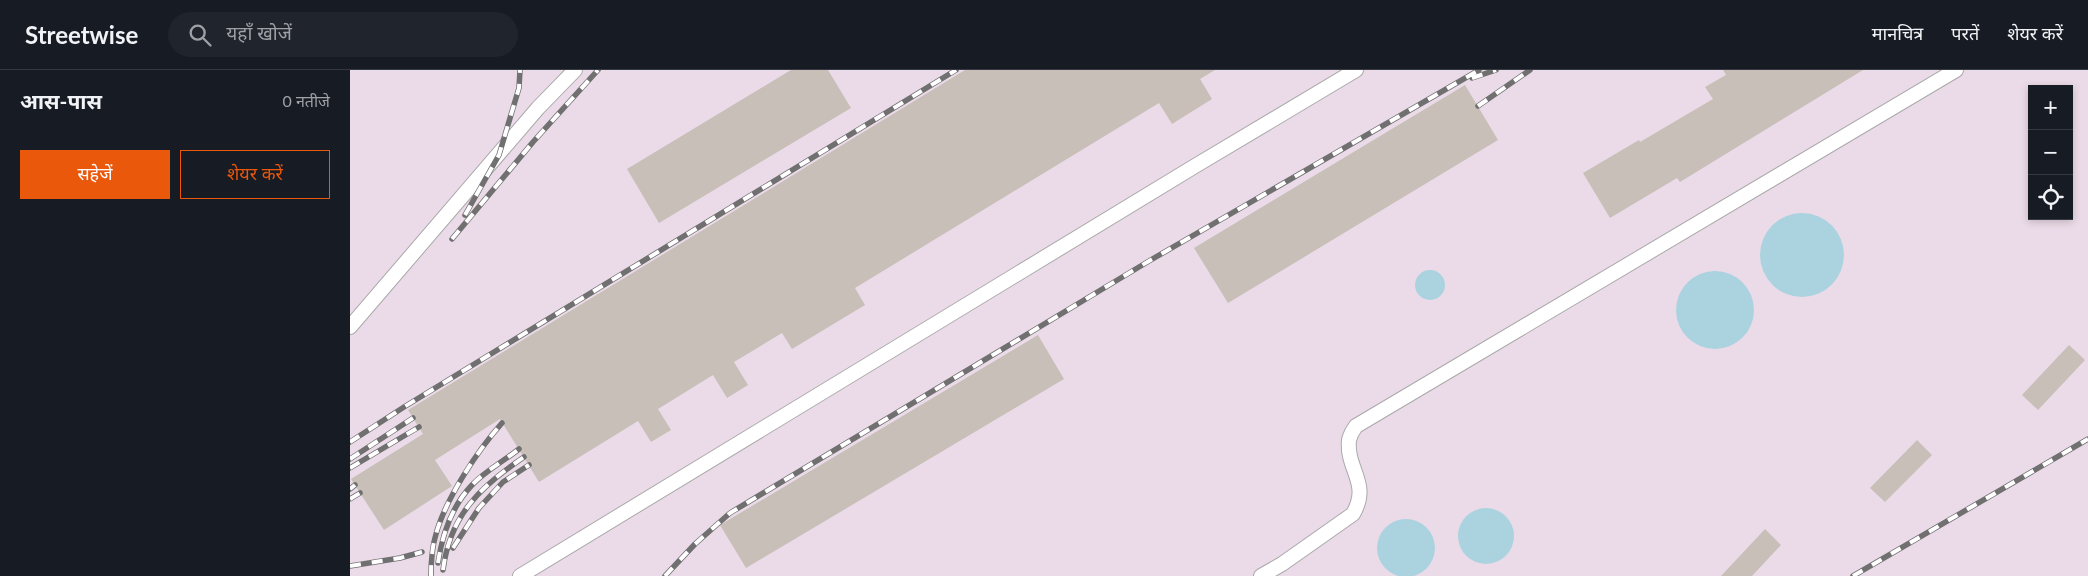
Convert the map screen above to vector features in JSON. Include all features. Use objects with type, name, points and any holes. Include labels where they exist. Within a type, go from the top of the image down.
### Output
[{"type":"lane","points":[[350,327],[538,108],[575,70]]},
{"type":"lane","points":[[520,576],[1186,171],[1356,70]]},
{"type":"lane","points":[[1261,576],[1282,564],[1353,514],[1360,502],[1359,480],[1350,460],[1349,439],[1356,426],[1956,70]]},
{"type":"shaded area","points":[[350,70],[2088,70],[2088,576],[350,576]]},
{"type":"water","points":[[1802,213],[1818,216],[1832,225],[1841,239],[1844,255],[1841,271],[1832,285],[1818,294],[1802,297],[1786,294],[1772,285],[1763,271],[1760,255],[1763,239],[1772,225],[1786,216]]},
{"type":"water","points":[[1430,270],[1441,274],[1445,285],[1441,296],[1430,300],[1419,296],[1415,285],[1419,274]]},
{"type":"water","points":[[1707,271],[1723,271],[1737,277],[1748,288],[1754,302],[1754,318],[1748,332],[1737,343],[1723,349],[1707,349],[1693,343],[1682,332],[1676,318],[1676,302],[1682,288],[1693,277]]},
{"type":"water","points":[[1480,508],[1492,508],[1506,516],[1514,530],[1512,547],[1506,556],[1492,564],[1480,564],[1470,559],[1463,552],[1458,542],[1458,530],[1463,520],[1470,513]]},
{"type":"water","points":[[1406,519],[1417,521],[1427,527],[1433,537],[1435,548],[1433,559],[1427,569],[1417,575],[1406,577],[1395,575],[1385,569],[1379,559],[1377,548],[1379,537],[1385,527],[1395,521]]},
{"type":"building","points":[[791,70],[828,70],[851,108],[659,223],[627,169]]},
{"type":"building","points":[[965,70],[1215,70],[1200,79],[1212,99],[1172,124],[1159,103],[855,288],[865,305],[792,349],[782,333],[734,362],[748,385],[727,398],[713,375],[658,409],[671,430],[651,442],[638,421],[539,482],[500,419],[435,460],[452,486],[384,530],[351,479],[423,434],[408,410]]},
{"type":"building","points":[[1723,70],[1863,70],[1680,182],[1677,178],[1610,218],[1583,173],[1713,99],[1705,87],[1726,75]]},
{"type":"building","points":[[1465,85],[1498,140],[1228,303],[1194,248]]},
{"type":"building","points":[[1038,335],[1064,379],[746,568],[720,525]]},
{"type":"building","points":[[2069,345],[2085,360],[2038,410],[2022,395]]},
{"type":"building","points":[[1917,440],[1932,455],[1885,502],[1870,488]]},
{"type":"building","points":[[1765,529],[1781,545],[1752,576],[1721,576]]},
{"type":"railway","points":[[465,215],[499,155],[519,88],[520,70]]},
{"type":"railway","points":[[452,239],[533,142],[598,70]]},
{"type":"railway","points":[[350,442],[404,407],[956,70]]},
{"type":"railway","points":[[665,576],[695,544],[730,513],[1149,261],[1479,70]]},
{"type":"railway","points":[[1472,78],[1496,70]]},
{"type":"railway","points":[[1478,106],[1530,70]]},
{"type":"railway","points":[[350,459],[413,418]]},
{"type":"railway","points":[[431,576],[435,539],[447,505],[473,460],[502,423]]},
{"type":"railway","points":[[350,468],[419,427]]},
{"type":"railway","points":[[1853,576],[2088,439]]},
{"type":"railway","points":[[438,563],[449,521],[465,493],[483,475],[519,449]]},
{"type":"railway","points":[[443,570],[452,533],[470,504],[481,491],[524,457]]},
{"type":"railway","points":[[453,548],[479,508],[503,482],[529,465]]},
{"type":"railway","points":[[350,489],[355,485]]},
{"type":"railway","points":[[350,499],[360,493]]},
{"type":"railway","points":[[350,566],[400,558],[422,552]]}]
